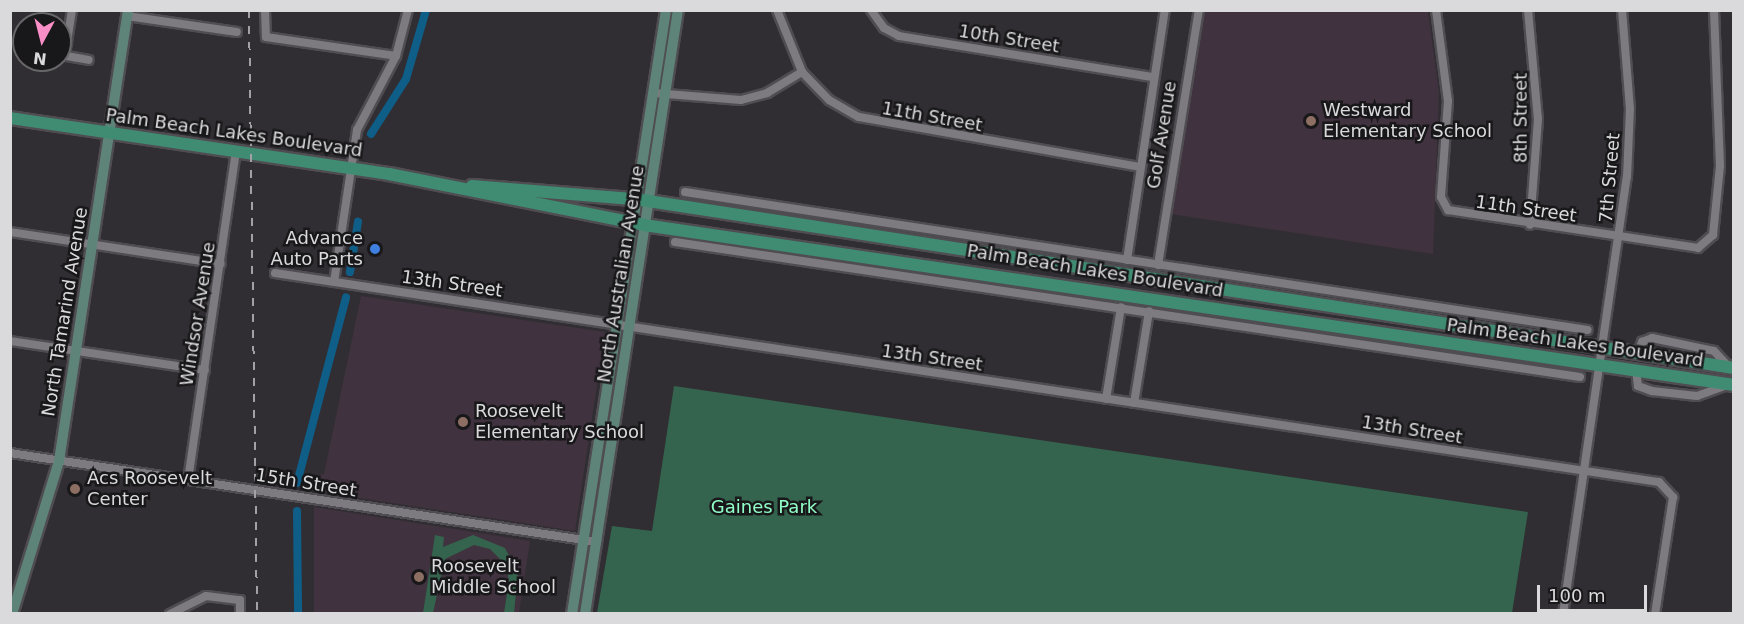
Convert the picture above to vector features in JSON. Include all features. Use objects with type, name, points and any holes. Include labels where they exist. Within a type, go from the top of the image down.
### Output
[{"type":"main road","name":"North Australian Avenue","points":[[585,614],[616,324],[642,200],[666,10]]},
{"type":"main road","name":"North Australian Avenue","points":[[642,200],[666,94],[678,10]]},
{"type":"main road","name":"North Tamarind Avenue","points":[[12,614],[59,460],[127,13]]},
{"type":"main road","name":"Palm Beach Lakes Boulevard","points":[[10,118],[453,185],[527,205],[638,224],[739,245],[891,259],[1732,384]]},
{"type":"main road","name":"Palm Beach Lakes Boulevard","points":[[453,185],[530,186],[642,200],[840,234],[1731,367]]},
{"type":"main road","name":"North Australian Avenue","points":[[572,614],[592,542],[629,330],[638,224]]},
{"type":"main road","points":[[891,259],[893,241]]},
{"type":"main road","points":[[1370,331],[1371,313]]},
{"type":"street","points":[[265,10],[266,37],[396,56]]},
{"type":"street","points":[[334,282],[360,122],[396,56],[408,10]]},
{"type":"street","name":"11th Street","points":[[777,10],[802,72],[829,100],[875,123],[1140,166]]},
{"type":"street","name":"10th Street","points":[[871,10],[884,28],[899,36],[1153,77]]},
{"type":"street","name":"Golf Avenue","points":[[1127,260],[1165,10]]},
{"type":"street","name":"Golf Avenue","points":[[1158,265],[1199,10]]},
{"type":"street","name":"11th Street","points":[[1436,10],[1448,101],[1442,197],[1448,210],[1530,225],[1698,248],[1708,244],[1717,202],[1722,129],[1714,10]]},
{"type":"street","name":"8th Street","points":[[1528,10],[1538,119],[1530,225]]},
{"type":"street","name":"7th Street","points":[[1563,614],[1620,237],[1630,109],[1622,10]]},
{"type":"street","points":[[127,13],[237,32]]},
{"type":"street","points":[[72,57],[89,60]]},
{"type":"street","points":[[654,93],[741,100],[767,93],[802,72]]},
{"type":"street","name":"Windsor Avenue","points":[[188,480],[236,152]]},
{"type":"street","points":[[685,192],[843,218],[1588,330]]},
{"type":"street","points":[[840,234],[843,218]]},
{"type":"street","points":[[10,232],[221,264]]},
{"type":"street","points":[[675,242],[739,245],[1032,294],[1580,376]]},
{"type":"street","points":[[1038,263],[1040,248]]},
{"type":"street","name":"13th Street","points":[[275,273],[616,324],[629,330],[1659,482],[1671,492],[1655,614]]},
{"type":"street","points":[[1032,294],[1035,280]]},
{"type":"street","points":[[1106,399],[1121,307]]},
{"type":"street","points":[[1134,403],[1149,311]]},
{"type":"street","points":[[1509,334],[1511,318]]},
{"type":"street","points":[[10,341],[205,370]]},
{"type":"street","points":[[1504,365],[1506,351]]},
{"type":"street","points":[[1636,370],[1638,386],[1652,391],[1697,396],[1732,384]]},
{"type":"street","name":"15th Street","points":[[10,453],[592,542]]},
{"type":"street","points":[[170,614],[197,599],[240,600],[240,614]]},
{"type":"shaded area","name":"Westward Elementary School","points":[[1204,11],[1428,11],[1439,92],[1433,254],[1171,214]]},
{"type":"shaded area","name":"Roosevelt Elementary School","points":[[361,296],[605,332],[575,531],[314,491],[317,475],[324,474]]},
{"type":"shaded area","name":"Roosevelt Middle School","points":[[314,507],[530,541],[519,613],[314,613]]},
{"type":"green space","name":"Gaines Park","points":[[674,386],[1528,512],[1512,613],[597,613],[612,526],[652,531]]},
{"type":"green space","points":[[435,535],[444,537],[443,547],[473,535],[505,548],[518,573],[514,613],[504,613],[509,580],[505,564],[490,549],[474,545],[445,559],[433,613],[423,613]]},
{"type":"waterway","points":[[371,134],[406,79],[426,10]]},
{"type":"waterway","points":[[350,272],[358,222]]},
{"type":"waterway","points":[[297,483],[346,297]]},
{"type":"waterway","points":[[297,511],[298,614]]},
{"type":"railway","points":[[249,10],[257,614]]},
{"type":"place","name":"Westward Elementary School","points":[[1311,121]]},
{"type":"place","name":"Advance Auto Parts","points":[[375,249]]},
{"type":"place","name":"Roosevelt Elementary School","points":[[463,422]]},
{"type":"place","name":"Acs Roosevelt Center","points":[[75,489]]},
{"type":"place","name":"Roosevelt Middle School","points":[[419,577]]}]
